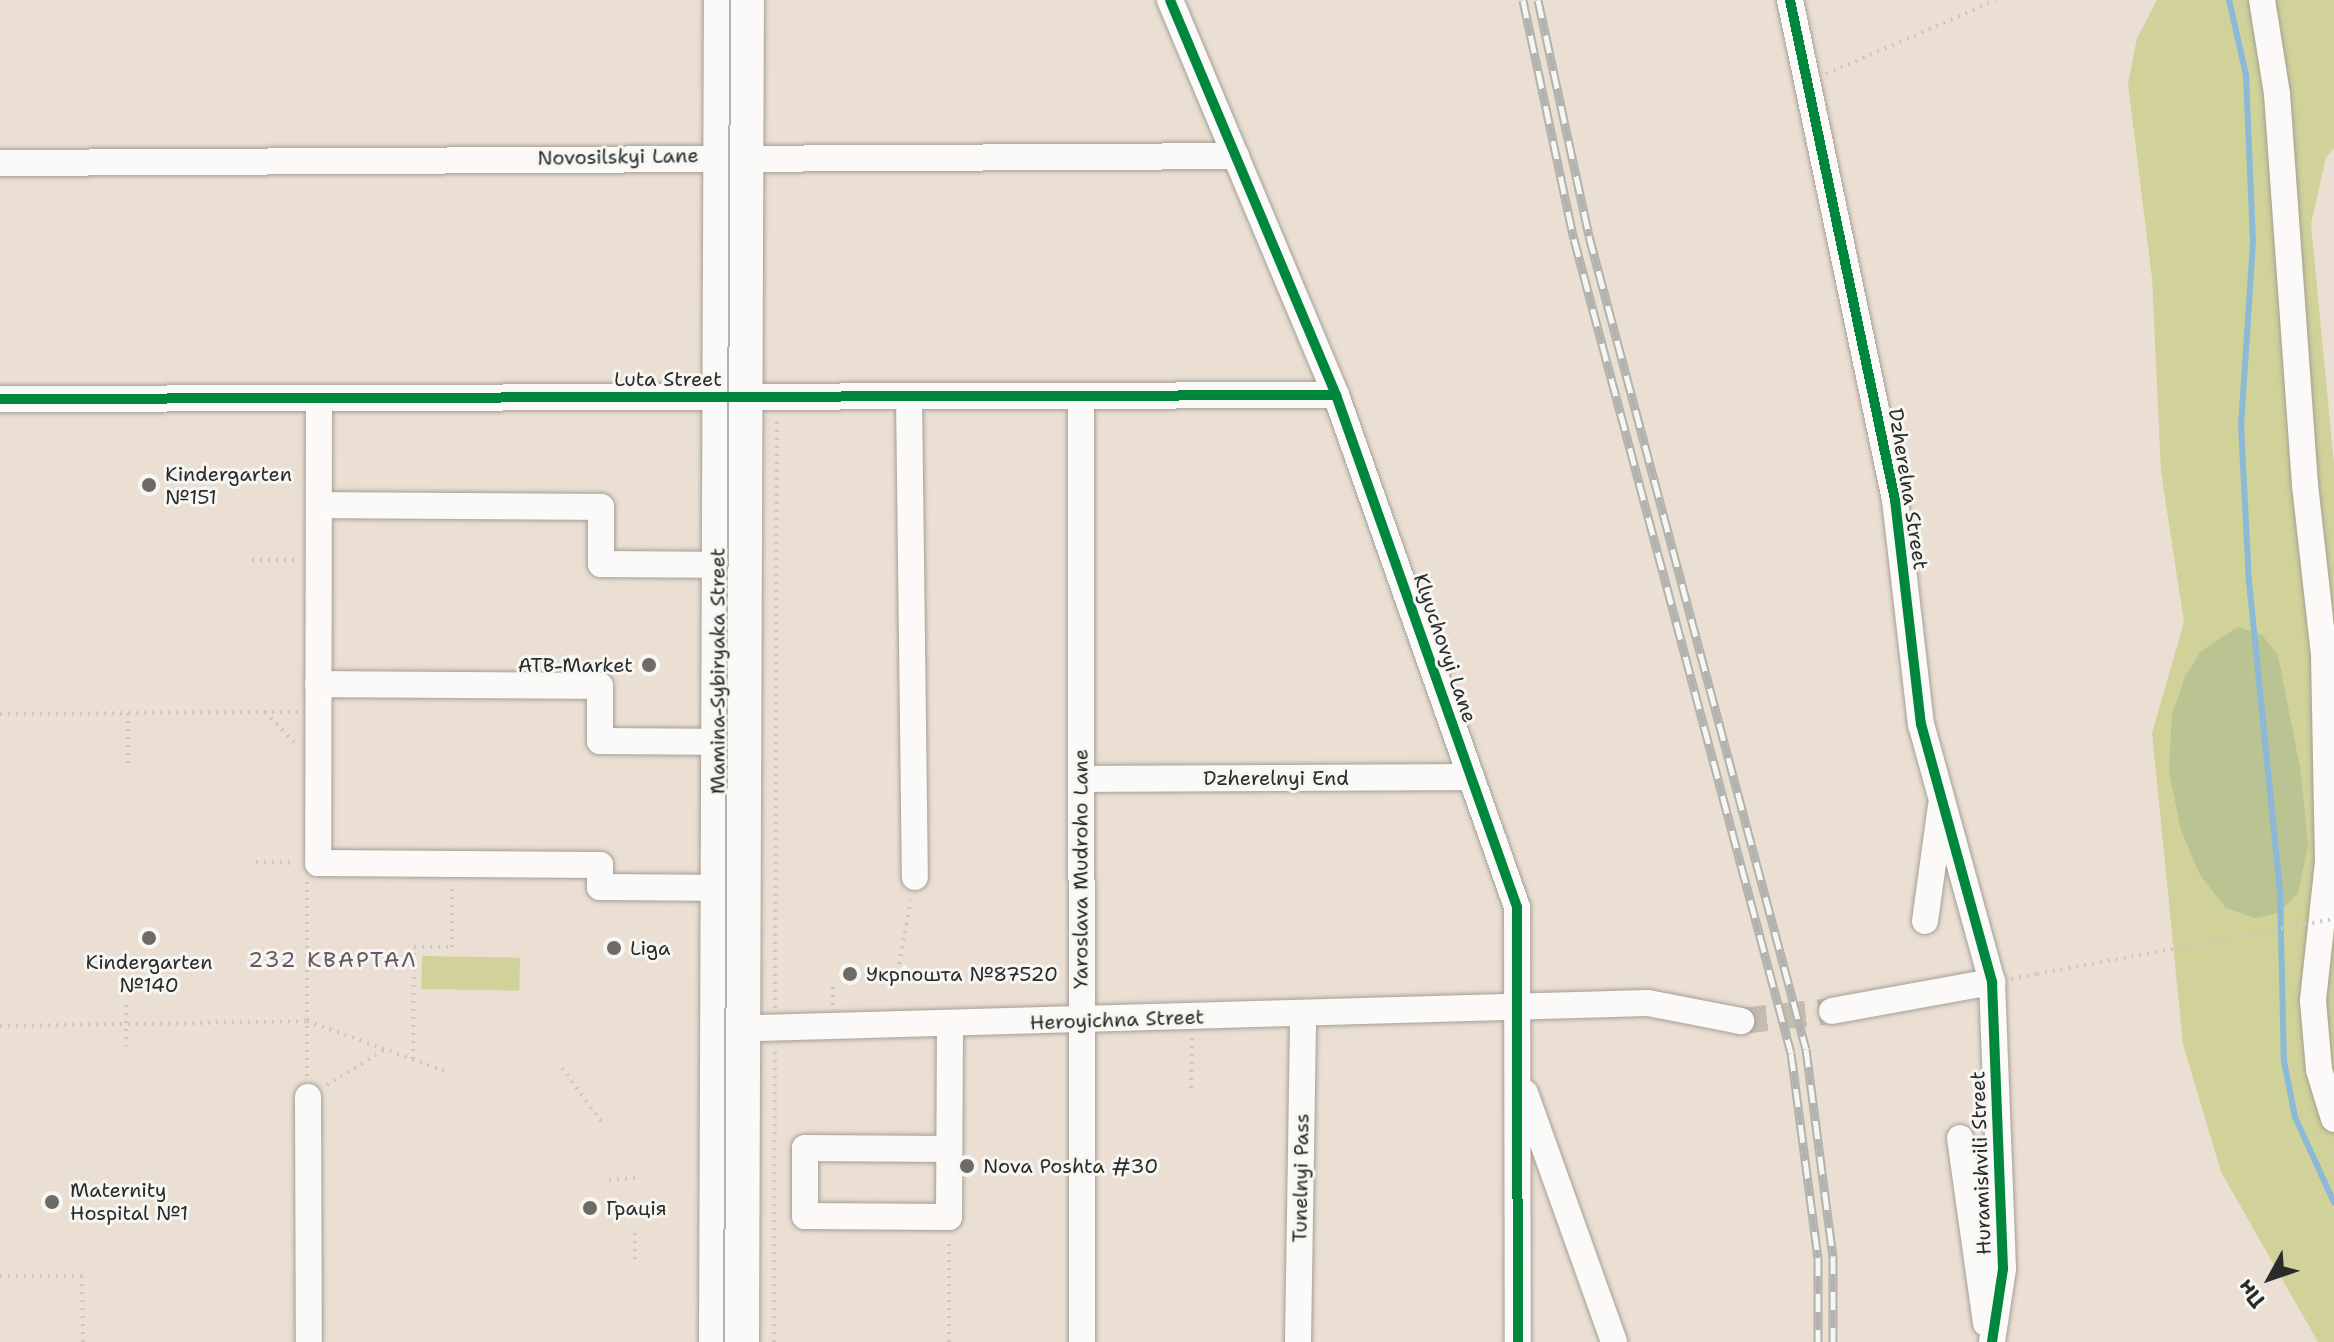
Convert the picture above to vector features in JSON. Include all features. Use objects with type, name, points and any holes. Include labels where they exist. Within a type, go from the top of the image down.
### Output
[{"type":"main road","name":"Mamina-Sybiryaka Street","points":[[720,0],[734,156],[748,397],[732,565],[731,742],[731,888],[745,1029],[743,1342]]},
{"type":"main road","name":"Mamina-Sybiryaka Street","points":[[734,156],[748,0]]},
{"type":"main road","name":"Mamina-Sybiryaka Street","points":[[715,1342],[745,1029]]},
{"type":"street","name":"Klyuchovyi Lane","points":[[1170,0],[1336,395],[1517,907],[1518,1342]]},
{"type":"street","name":"Dzherelna Street","points":[[1790,0],[1895,500],[1921,724],[1992,982]]},
{"type":"street","points":[[2262,0],[2277,94],[2305,485],[2324,654],[2328,862],[2313,1001],[2319,1070],[2334,1119]]},
{"type":"street","name":"Novosilskyi Lane","points":[[0,163],[734,156],[1236,156]]},
{"type":"street","name":"Luta Street","points":[[0,399],[1336,395]]},
{"type":"street","points":[[909,396],[915,877]]},
{"type":"street","name":"Yaroslava Mudroho Lane","points":[[1081,396],[1082,1342]]},
{"type":"street","points":[[319,398],[318,863],[600,865],[600,887],[731,888]]},
{"type":"street","points":[[319,505],[601,507],[601,564],[732,565]]},
{"type":"street","points":[[318,684],[600,686],[600,741],[731,742]]},
{"type":"street","name":"Dzherelnyi End","points":[[1081,779],[1471,777]]},
{"type":"street","points":[[1925,921],[1930,856],[1942,801]]},
{"type":"street","points":[[1832,1011],[1992,982]]},
{"type":"street","name":"Huramishvili Street","points":[[1991,1342],[2003,1269],[1992,982]]},
{"type":"street","name":"Heroyichna Street","points":[[745,1029],[1648,1003],[1741,1021]]},
{"type":"street","name":"Tunelnyi Pass","points":[[1298,1342],[1303,1014]]},
{"type":"street","points":[[949,1149],[805,1148],[805,1216],[949,1217],[950,1024]]},
{"type":"street","points":[[1518,1073],[1614,1342]]},
{"type":"street","points":[[308,1097],[309,1342]]},
{"type":"street","points":[[1960,1138],[1991,1342]]},
{"type":"path","points":[[1809,81],[1996,0]]},
{"type":"path","points":[[748,397],[745,1029],[774,1342]]},
{"type":"path","points":[[252,560],[308,560]]},
{"type":"path","points":[[265,712],[318,766]]},
{"type":"path","points":[[0,714],[318,712]]},
{"type":"path","points":[[128,713],[128,768]]},
{"type":"path","points":[[256,862],[307,863]]},
{"type":"path","points":[[413,1060],[414,947],[452,947],[453,864]]},
{"type":"path","points":[[899,964],[915,877]]},
{"type":"path","points":[[2037,974],[2334,919]]},
{"type":"path","points":[[126,1005],[126,1046]]},
{"type":"path","points":[[1191,1088],[1193,1018]]},
{"type":"path","points":[[0,1026],[307,1021],[448,1072]]},
{"type":"path","points":[[307,1021],[308,1097]]},
{"type":"path","points":[[308,1097],[385,1049]]},
{"type":"path","points":[[562,1068],[603,1124]]},
{"type":"path","points":[[609,1180],[636,1178]]},
{"type":"path","points":[[949,1217],[949,1342]]},
{"type":"path","points":[[635,1231],[635,1259]]},
{"type":"path","points":[[0,1276],[82,1276],[83,1342]]},
{"type":"green space","points":[[2157,0],[2334,0],[2334,148],[2326,158],[2311,224],[2334,464],[2334,1342],[2318,1342],[2221,1172],[2183,1044],[2152,733],[2184,622],[2161,472],[2152,278],[2128,84],[2137,38]]},
{"type":"green space","points":[[2238,627],[2262,635],[2278,655],[2301,773],[2308,846],[2298,893],[2279,913],[2255,918],[2226,908],[2200,875],[2181,830],[2169,772],[2172,714],[2185,677],[2201,651]]},
{"type":"green space","points":[[422,956],[520,958],[519,991],[421,989]]},
{"type":"waterway","points":[[2229,0],[2246,75],[2253,241],[2241,425],[2249,581],[2280,891],[2284,1061],[2295,1117],[2334,1202]]},
{"type":"tunnel","points":[[1741,1021],[1832,1011]]},
{"type":"tram line","points":[[724,1342],[730,0]]},
{"type":"railway","points":[[1523,0],[1574,239],[1791,1053],[1818,1257],[1818,1342]]},
{"type":"railway","points":[[1538,0],[1589,236],[1806,1049],[1833,1256],[1833,1342]]},
{"type":"cycle path","points":[[1170,0],[1336,395],[1517,907],[1518,1342]]},
{"type":"cycle path","points":[[1790,0],[1895,500],[1921,724],[1992,982],[2003,1269],[1992,1342]]},
{"type":"cycle path","points":[[0,399],[1336,395]]},
{"type":"place","name":"Kindergarten №151","points":[[149,485]]},
{"type":"place","name":"ATB-Market","points":[[649,665]]},
{"type":"place","name":"Kindergarten №140","points":[[149,938]]},
{"type":"place","name":"Liga","points":[[614,948]]},
{"type":"place","name":"Укрпошта №87520","points":[[850,974]]},
{"type":"place","name":"Nova Poshta #30","points":[[967,1166]]},
{"type":"place","name":"Maternity Hospital №1","points":[[52,1202]]},
{"type":"place","name":"Грація","points":[[590,1208]]},
{"type":"district","name":"232 КВАРТАЛ","points":[[333,960]]}]
